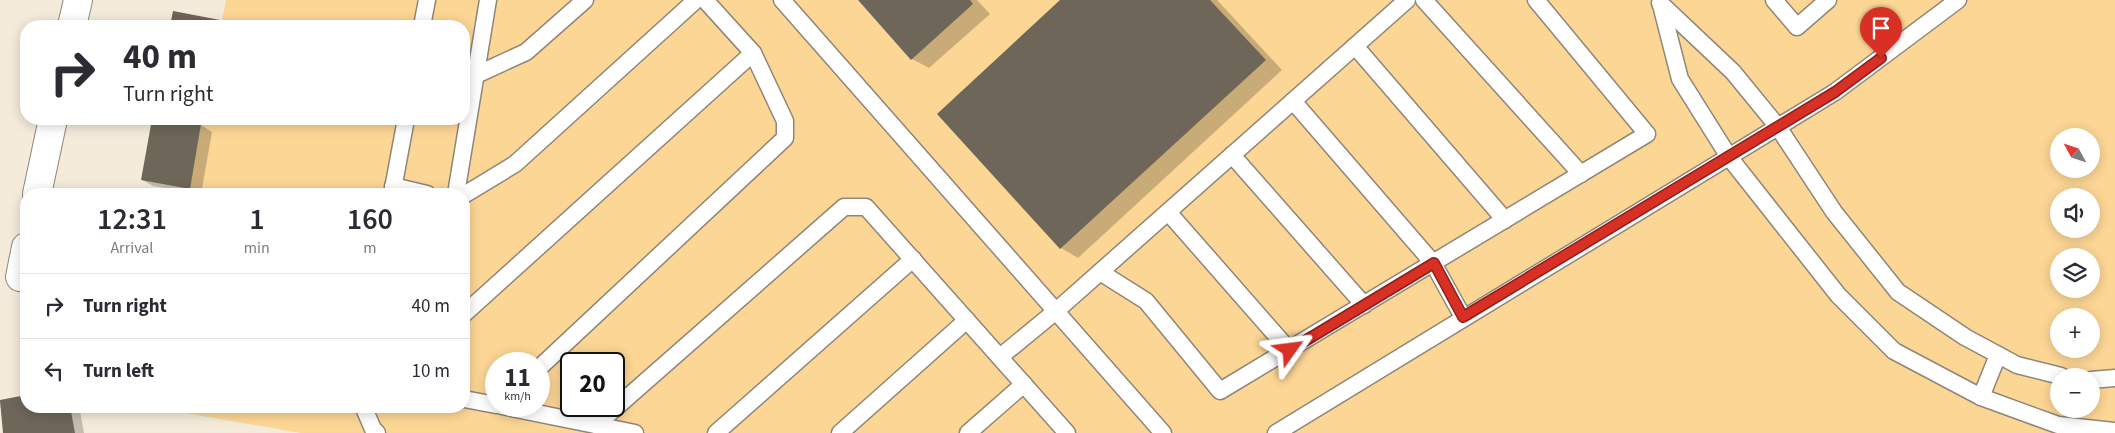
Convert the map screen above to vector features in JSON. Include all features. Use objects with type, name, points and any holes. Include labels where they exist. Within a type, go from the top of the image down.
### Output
[{"type":"street","points":[[73,20],[78,0]]},
{"type":"street","points":[[38,188],[52,125]]},
{"type":"lane","points":[[423,20],[427,0]]},
{"type":"lane","points":[[470,111],[488,0]]},
{"type":"lane","points":[[476,75],[526,52],[584,0]]},
{"type":"lane","points":[[470,191],[515,164],[696,0]]},
{"type":"lane","points":[[550,358],[785,138],[785,120],[753,53],[705,0]]},
{"type":"lane","points":[[782,0],[1163,433]]},
{"type":"lane","points":[[1000,357],[1056,311],[1407,0]]},
{"type":"lane","points":[[1424,0],[1581,174]]},
{"type":"lane","points":[[1100,272],[1146,301],[1220,391],[1647,134],[1536,0]]},
{"type":"lane","points":[[1774,0],[1797,27],[1828,0]]},
{"type":"lane","points":[[1276,433],[1463,317],[1835,92],[1958,0]]},
{"type":"lane","points":[[1660,2],[1733,72],[1778,127],[1834,212],[1898,292],[1965,337],[1998,355],[2017,365],[2050,373]]},
{"type":"lane","points":[[1660,2],[1680,79],[1729,157],[1838,295],[1894,350],[1981,397],[2058,425],[2115,431]]},
{"type":"lane","points":[[1355,46],[1505,220]]},
{"type":"lane","points":[[470,309],[753,53]]},
{"type":"lane","points":[[1293,101],[1434,263],[1463,317]]},
{"type":"lane","points":[[393,188],[405,125]]},
{"type":"lane","points":[[457,188],[468,125]]},
{"type":"lane","points":[[1232,155],[1364,305]]},
{"type":"lane","points":[[596,425],[844,207],[866,207],[1067,433]]},
{"type":"lane","points":[[1168,212],[1290,350]]},
{"type":"lane","points":[[716,433],[913,259]]},
{"type":"lane","points":[[840,433],[967,320]]},
{"type":"lane","points":[[1981,397],[1998,355]]},
{"type":"lane","points":[[2100,379],[2115,378]]},
{"type":"lane","points":[[968,433],[1024,384]]},
{"type":"lane","points":[[470,400],[485,403]]},
{"type":"lane","points":[[366,413],[373,429],[377,433]]},
{"type":"lane","points":[[550,416],[635,433]]},
{"type":"shaded area","points":[[226,0],[2115,0],[2115,433],[301,433],[185,413],[470,413],[470,188],[188,188],[201,125],[470,125],[470,20],[222,20]]},
{"type":"building","points":[[858,0],[970,0],[973,4],[911,60]]},
{"type":"building","points":[[1060,0],[1210,0],[1266,60],[1060,249],[937,114]]},
{"type":"building","points":[[173,11],[220,20],[171,20]]},
{"type":"building","points":[[151,125],[201,125],[190,188],[141,180]]},
{"type":"building","points":[[20,396],[20,413],[71,413],[75,433],[3,433],[0,400]]},
{"type":"route","points":[[1290,350],[1434,263],[1463,317],[1835,92],[1881,58]]}]
